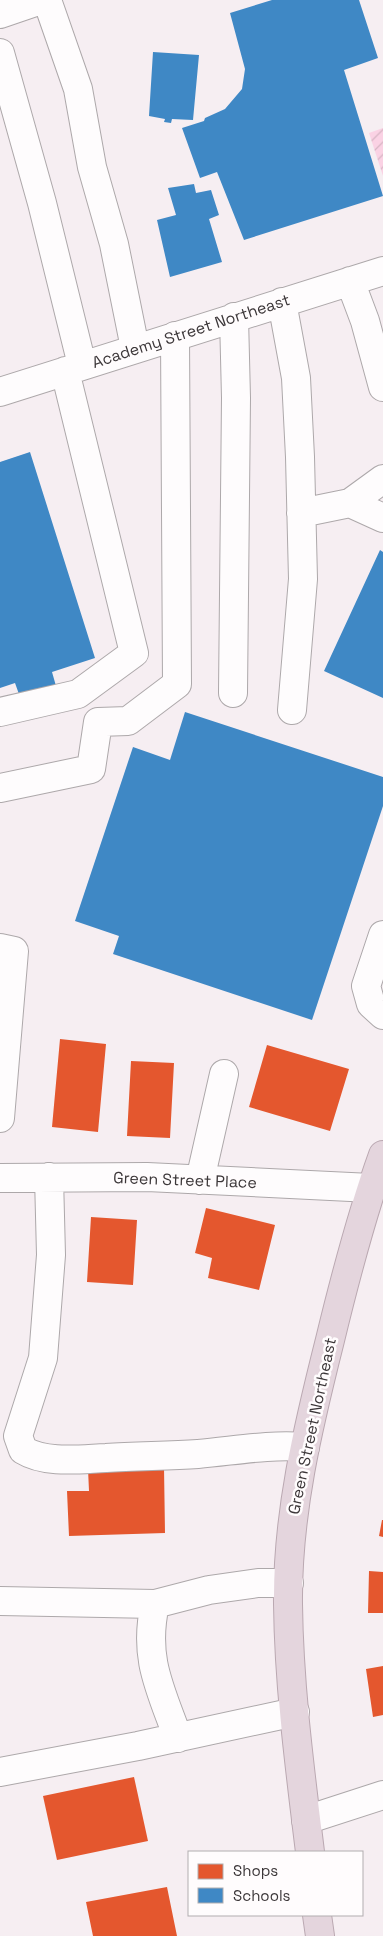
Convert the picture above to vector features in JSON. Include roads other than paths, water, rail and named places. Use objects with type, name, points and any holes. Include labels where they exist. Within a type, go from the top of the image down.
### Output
[{"type":"highway","name":"Green Street Northeast","points":[[310,1851],[295,1712],[288,1604],[291,1533],[305,1447],[343,1288],[371,1188],[383,1155]]},
{"type":"highway","points":[[317,1916],[320,1936]]},
{"type":"street","points":[[0,14],[41,0]]},
{"type":"street","points":[[47,0],[78,89],[92,167],[114,244],[135,348]]},
{"type":"street","points":[[0,53],[40,194],[73,368],[134,654],[78,694],[0,712]]},
{"type":"street","name":"Academy Street Northeast","points":[[0,392],[383,271]]},
{"type":"street","points":[[350,281],[365,321],[383,387]]},
{"type":"street","points":[[282,302],[296,378],[303,578],[292,710]]},
{"type":"street","points":[[233,693],[236,398],[234,317]]},
{"type":"street","points":[[0,788],[91,769],[98,722],[128,721],[177,684],[175,336]]},
{"type":"street","points":[[301,513],[350,503],[383,479]]},
{"type":"street","points":[[350,503],[383,518]]},
{"type":"street","points":[[383,935],[366,986],[371,1004],[383,1015]]},
{"type":"street","points":[[0,948],[14,951],[0,1118]]},
{"type":"street","points":[[200,1180],[224,1074]]},
{"type":"street","points":[[49,1177],[51,1255],[43,1358],[18,1436],[23,1450],[45,1458],[87,1458],[198,1454],[276,1445],[305,1447]]},
{"type":"street","name":"Green Street Place","points":[[0,1178],[147,1177],[371,1188]]},
{"type":"street","points":[[0,1601],[155,1604],[209,1590],[258,1583],[289,1583]]},
{"type":"street","points":[[155,1604],[150,1628],[151,1659],[178,1738]]},
{"type":"street","points":[[0,1772],[178,1738],[295,1712]]},
{"type":"street","points":[[306,1820],[383,1795]]}]
